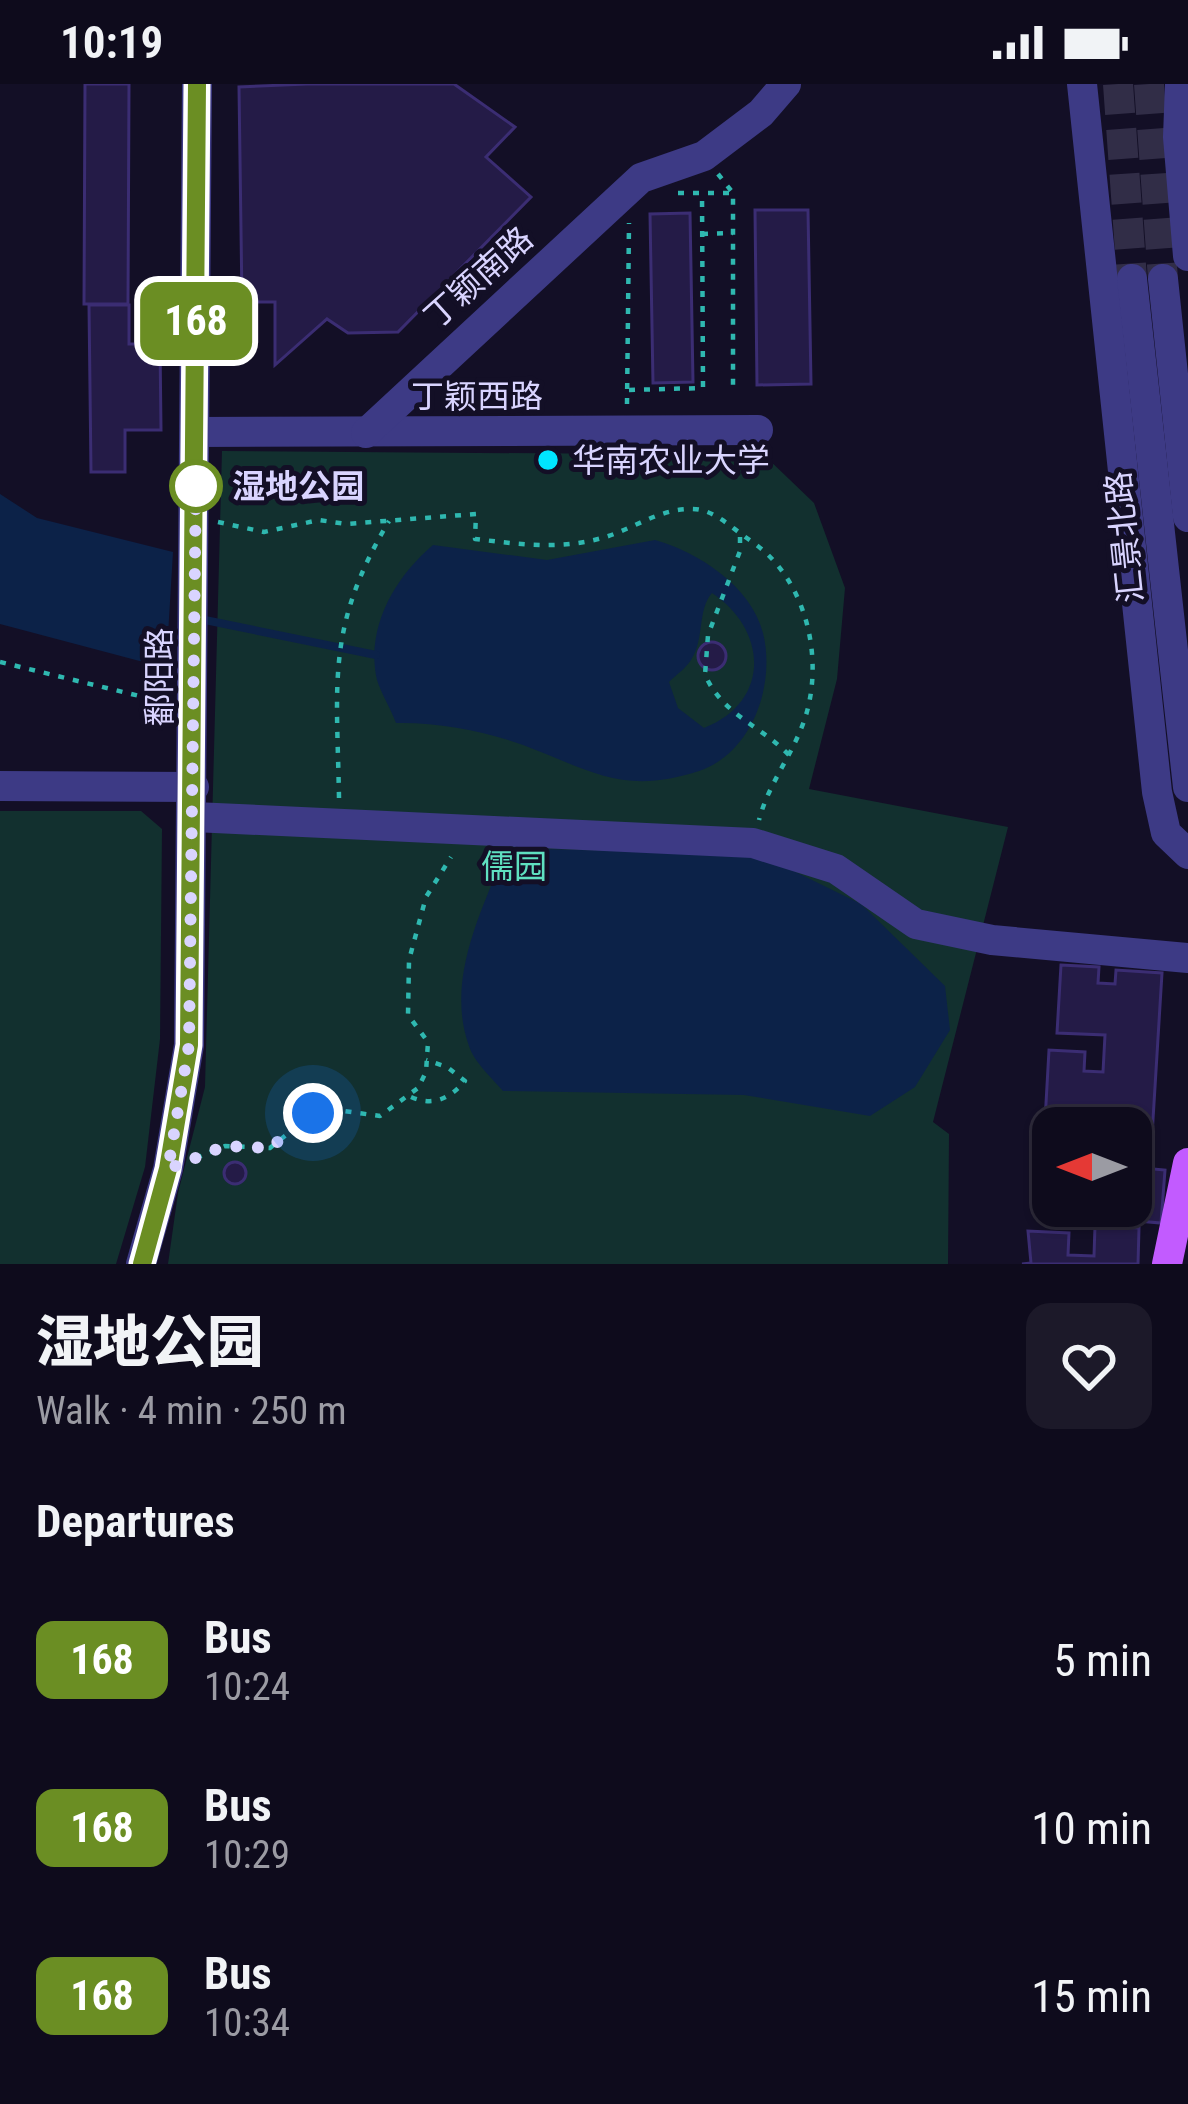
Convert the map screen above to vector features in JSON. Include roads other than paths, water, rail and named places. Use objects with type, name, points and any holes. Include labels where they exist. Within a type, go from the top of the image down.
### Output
[{"type":"main road","points":[[1167,1264],[1188,1163]]},
{"type":"street","name":"鄱阳路","points":[[142,1264],[168,1169],[189,1045],[197,84]]},
{"type":"street","name":"丁颖南路","points":[[366,433],[641,178],[704,156],[761,113],[786,84]]},
{"type":"street","points":[[1082,84],[1157,792],[1166,832],[1188,854]]},
{"type":"street","points":[[1180,84],[1178,137],[1188,256]]},
{"type":"street","name":"汇景北路","points":[[1188,517],[1148,279],[1188,787]]},
{"type":"street","name":"丁颖西路","points":[[196,431],[758,430]]},
{"type":"street","points":[[0,768],[194,791],[343,824],[753,843],[836,869],[916,924],[992,940],[1188,958]]},
{"type":"street","points":[[0,786],[194,791]]},
{"type":"water","points":[[0,494],[37,518],[173,552],[166,668],[0,624]]},
{"type":"water","points":[[655,540],[705,562],[735,586],[763,633],[766,674],[756,715],[733,749],[699,771],[649,781],[628,780],[588,771],[492,736],[396,723],[377,680],[375,641],[395,588],[419,558],[433,545],[547,560]],"holes":[[[712,593],[730,608],[752,645],[751,684],[726,716],[704,728],[678,708],[669,682],[695,652]]]},
{"type":"water","points":[[507,848],[761,855],[861,904],[945,986],[950,1030],[915,1087],[870,1116],[744,1095],[503,1091],[471,1052],[461,996],[470,945]]},
{"type":"waterway","points":[[200,619],[376,655]]},
{"type":"tunnel","points":[[1118,84],[1132,279]]},
{"type":"tunnel","points":[[1149,84],[1163,279]]},
{"type":"place","name":"华南农业大学","points":[[548,460]]},
{"type":"place","name":"湿地公园","points":[[196,486]]},
{"type":"park label","name":"儒园","points":[[514,866]]}]
